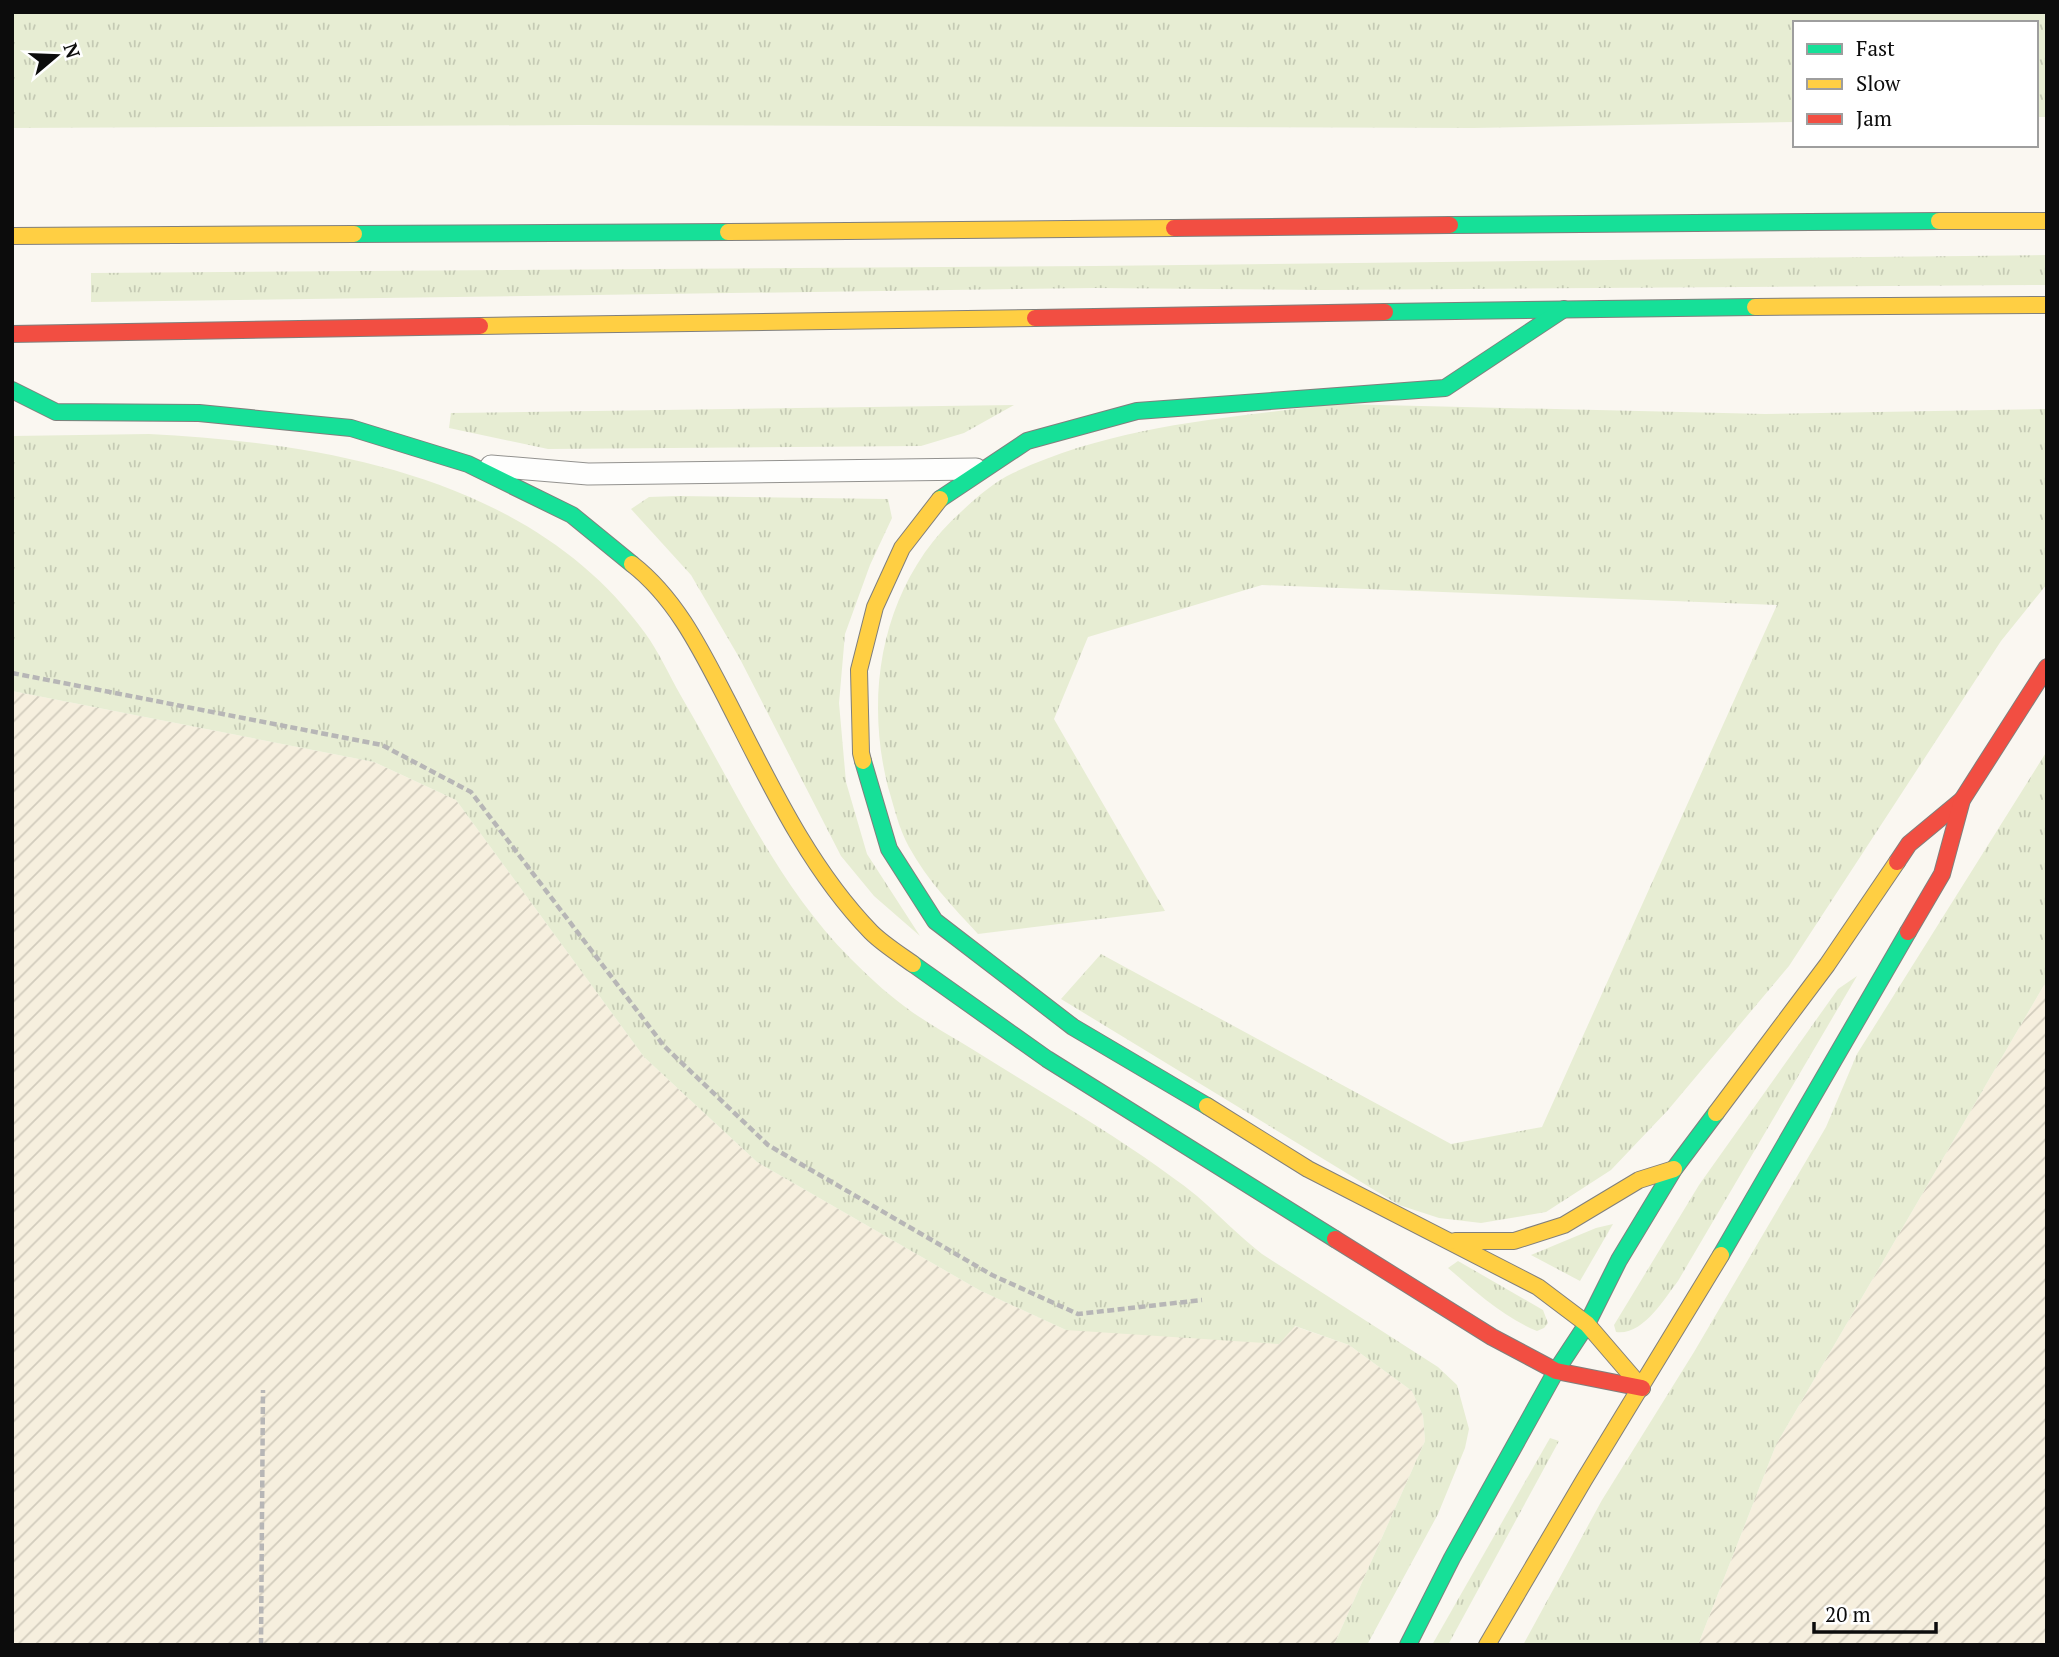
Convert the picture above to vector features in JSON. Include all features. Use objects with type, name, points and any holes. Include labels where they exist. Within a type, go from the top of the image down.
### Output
[{"type":"main road","points":[[12,236],[2047,221]]},
{"type":"main road","points":[[12,334],[1564,309],[2047,305]]},
{"type":"main road","points":[[1564,309],[1445,388],[1137,411],[1027,441],[943,495],[902,548],[875,607],[859,670],[861,753],[889,849],[935,921],[1073,1027],[1190,1095],[1308,1169],[1388,1213],[1451,1241],[1538,1287],[1587,1324],[1642,1388]]},
{"type":"main road","points":[[12,390],[56,412],[199,413],[351,428],[468,464],[572,515],[653,580],[693,635],[779,802],[832,888],[873,934],[1047,1059],[1492,1337],[1556,1371],[1642,1388]]},
{"type":"main road","points":[[1487,1645],[1740,1224],[1942,874],[1962,800],[2047,667]]},
{"type":"main road","points":[[1408,1645],[1452,1558],[1556,1371],[1587,1324],[1619,1260],[1674,1169],[1827,965],[1909,844],[1962,800]]},
{"type":"main road","points":[[1451,1241],[1514,1241],[1564,1225],[1639,1180],[1674,1169]]},
{"type":"lane","points":[[468,464],[588,474],[985,469]]},
{"type":"path","points":[[12,673],[382,745],[471,792],[664,1046],[768,1145],[992,1275],[1078,1314],[1202,1300]]},
{"type":"path","points":[[261,1645],[262,1390]]},
{"type":"shaded area","points":[[12,691],[374,762],[456,800],[644,1057],[757,1162],[979,1290],[1066,1330],[1294,1326],[1349,1345],[1412,1391],[1423,1416],[1425,1441],[1334,1645],[12,1645]]},
{"type":"shaded area","points":[[2047,980],[2047,1645],[1698,1645],[1776,1445]]},
{"type":"green space","points":[[12,12],[2047,12],[2047,117],[2038,117],[2038,21],[1793,21],[1793,122],[1473,128],[580,125],[12,128]]},
{"type":"green space","points":[[2047,255],[2047,285],[1324,290],[1095,288],[91,302],[91,273],[1094,266]]},
{"type":"green space","points":[[1337,404],[1765,414],[2047,409],[2047,584],[2001,641],[1789,966],[1668,1110],[1611,1170],[1546,1212],[1481,1223],[1439,1218],[1399,1205],[1061,999],[1101,954],[1451,1144],[1542,1127],[1777,605],[1262,585],[1088,637],[1054,719],[1165,911],[978,934],[941,893],[916,859],[902,833],[888,787],[878,712],[886,638],[914,569],[935,539],[980,495],[1013,473],[1091,444],[1213,419]]},
{"type":"green space","points":[[1014,405],[964,433],[921,446],[548,449],[449,428],[451,413]]},
{"type":"green space","points":[[149,434],[286,447],[355,460],[422,479],[486,504],[545,538],[599,580],[645,633],[757,832],[799,898],[823,929],[869,977],[920,1018],[1144,1157],[1197,1196],[1262,1254],[1438,1367],[1457,1385],[1469,1429],[1465,1448],[1438,1514],[1367,1645],[1334,1645],[1425,1441],[1423,1416],[1412,1391],[1349,1345],[1295,1326],[1279,1344],[1066,1330],[979,1290],[757,1162],[644,1057],[456,800],[374,762],[12,691],[12,436]]},
{"type":"green space","points":[[649,497],[888,499],[892,518],[870,565],[845,634],[839,703],[846,782],[867,854],[920,936],[874,896],[841,856],[740,659],[691,575],[631,509]]},
{"type":"green space","points":[[2047,751],[2047,980],[1776,1445],[1698,1645],[1523,1645],[1602,1500],[1694,1352],[1826,1127],[1857,1054]]},
{"type":"green space","points":[[1857,976],[1678,1281],[1644,1322],[1626,1332],[1616,1332],[1614,1325],[1699,1185],[1838,989]]},
{"type":"green space","points":[[1613,1224],[1580,1281],[1531,1255],[1596,1228]]},
{"type":"green space","points":[[1458,1261],[1543,1310],[1548,1323],[1537,1331],[1501,1311],[1448,1268]]},
{"type":"green space","points":[[1550,1438],[1559,1441],[1448,1645],[1432,1645]]},
{"type":"traffic: fast","points":[[1450,225],[1939,221]]},
{"type":"traffic: fast","points":[[354,234],[728,232]]},
{"type":"traffic: fast","points":[[1385,312],[1755,307]]},
{"type":"traffic: fast","points":[[940,499],[1027,441],[1137,411],[1445,388],[1564,309]]},
{"type":"traffic: fast","points":[[12,390],[56,412],[199,413],[351,428],[468,464],[572,515],[632,564]]},
{"type":"traffic: fast","points":[[863,761],[889,849],[935,921],[1073,1027],[1207,1106]]},
{"type":"traffic: fast","points":[[1721,1255],[1908,932]]},
{"type":"traffic: fast","points":[[913,964],[1047,1059],[1335,1239]]},
{"type":"traffic: fast","points":[[1408,1645],[1452,1558],[1556,1371],[1587,1324],[1619,1260],[1674,1169],[1716,1113]]},
{"type":"traffic: slow","points":[[1939,221],[2047,221]]},
{"type":"traffic: slow","points":[[728,232],[1174,228]]},
{"type":"traffic: slow","points":[[12,236],[354,234]]},
{"type":"traffic: slow","points":[[1755,307],[2047,305]]},
{"type":"traffic: slow","points":[[480,326],[1035,318]]},
{"type":"traffic: slow","points":[[863,761],[859,670],[875,607],[902,548],[940,499]]},
{"type":"traffic: slow","points":[[632,564],[662,593],[687,627],[791,823],[828,880],[871,932],[913,964]]},
{"type":"traffic: slow","points":[[1716,1113],[1827,965],[1897,862]]},
{"type":"traffic: slow","points":[[1207,1106],[1308,1169],[1538,1287],[1587,1324],[1642,1388]]},
{"type":"traffic: slow","points":[[1455,1241],[1514,1241],[1564,1225],[1639,1180],[1674,1169]]},
{"type":"traffic: slow","points":[[1487,1645],[1721,1255]]},
{"type":"traffic: jam","points":[[1174,228],[1450,225]]},
{"type":"traffic: jam","points":[[1035,318],[1385,312]]},
{"type":"traffic: jam","points":[[12,334],[480,326]]},
{"type":"traffic: jam","points":[[1908,932],[1942,874],[1962,800],[2047,667]]},
{"type":"traffic: jam","points":[[1897,862],[1909,844],[1962,800]]},
{"type":"traffic: jam","points":[[1335,1239],[1492,1337],[1556,1371],[1642,1388]]}]
